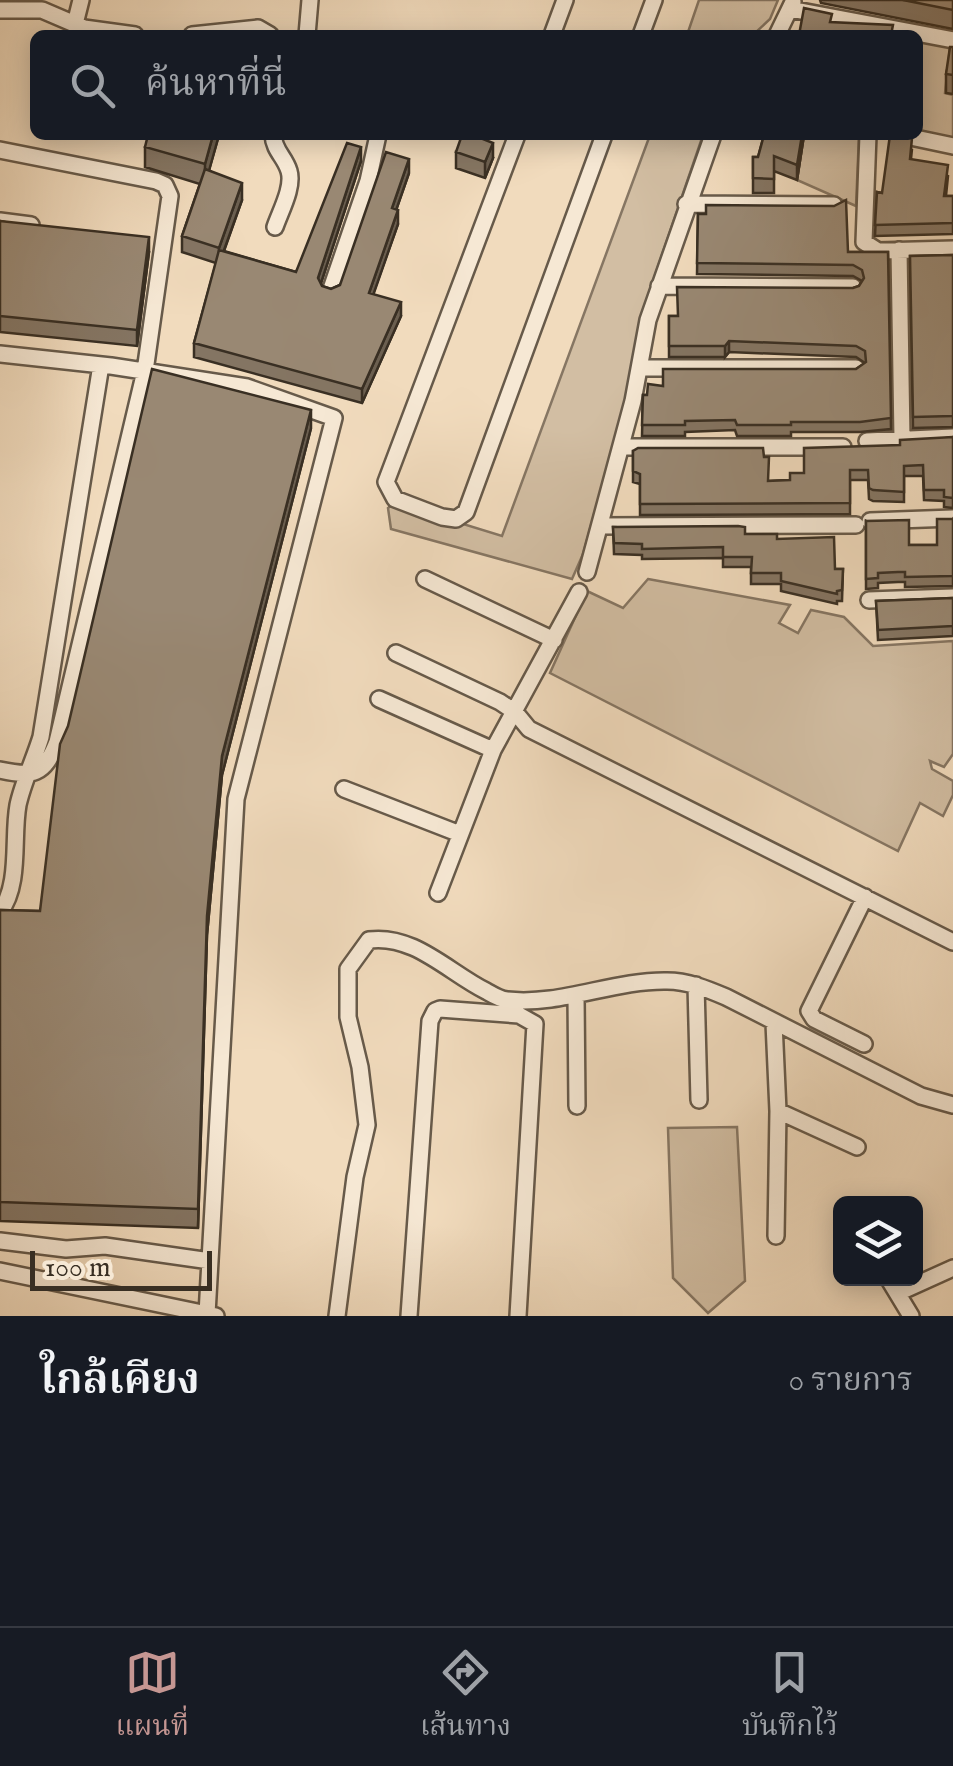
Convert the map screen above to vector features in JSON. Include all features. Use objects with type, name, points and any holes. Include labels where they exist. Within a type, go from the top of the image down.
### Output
[{"type":"street","points":[[75,24],[80,0]]},
{"type":"street","points":[[307,30],[310,0]]},
{"type":"street","points":[[554,30],[564,0]]},
{"type":"street","points":[[643,30],[654,0]]},
{"type":"street","points":[[780,30],[792,5],[907,30]]},
{"type":"street","points":[[0,10],[42,10],[99,30]]},
{"type":"street","points":[[923,33],[953,40]]},
{"type":"street","points":[[273,140],[290,181],[276,227]]},
{"type":"street","points":[[330,292],[368,181],[377,140]]},
{"type":"street","points":[[515,140],[386,482],[394,499],[442,517],[456,519],[466,512],[602,140]]},
{"type":"street","points":[[587,572],[621,447],[648,320],[711,140]]},
{"type":"street","points":[[868,140],[864,242],[878,251],[953,249]]},
{"type":"street","points":[[923,140],[953,146]]},
{"type":"street","points":[[0,150],[70,162],[166,186],[170,196],[145,371],[58,742],[39,772],[0,784]]},
{"type":"street","points":[[686,204],[834,205]]},
{"type":"street","points":[[0,221],[55,228]]},
{"type":"street","points":[[147,238],[166,241]]},
{"type":"street","points":[[900,250],[902,439]]},
{"type":"street","points":[[659,286],[853,287]]},
{"type":"street","points":[[0,354],[246,387],[334,418],[236,799],[210,1261],[211,1315],[0,1271]]},
{"type":"street","points":[[0,912],[6,905],[12,878],[24,775],[41,737],[101,365]]},
{"type":"street","points":[[640,368],[856,368]]},
{"type":"street","points":[[621,447],[862,444],[953,437]]},
{"type":"street","points":[[600,526],[953,518]]},
{"type":"street","points":[[425,579],[554,640]]},
{"type":"street","points":[[438,893],[494,750],[579,592]]},
{"type":"street","points":[[870,600],[953,597]]},
{"type":"street","points":[[396,652],[515,712],[529,730],[953,942]]},
{"type":"street","points":[[379,699],[494,750]]},
{"type":"street","points":[[0,770],[24,775]]},
{"type":"street","points":[[344,789],[460,834]]},
{"type":"street","points":[[864,897],[809,1012],[864,1044]]},
{"type":"street","points":[[337,1316],[355,1177],[367,1124],[348,1017],[348,969],[370,940],[388,938],[425,952],[502,1000],[576,995],[667,981],[696,985],[726,996],[921,1096],[953,1105]]},
{"type":"street","points":[[696,985],[699,1100]]},
{"type":"street","points":[[476,1012],[477,987]]},
{"type":"street","points":[[576,995],[576,1106]]},
{"type":"street","points":[[409,1316],[430,1021],[440,1009],[526,1016],[536,1024],[518,1316]]},
{"type":"street","points":[[774,1023],[778,1111],[776,1236]]},
{"type":"street","points":[[778,1111],[857,1146]]},
{"type":"street","points":[[0,1242],[66,1249],[105,1246],[210,1261]]},
{"type":"street","points":[[898,1293],[953,1268]]},
{"type":"street","points":[[893,1286],[911,1316]]},
{"type":"shaded area","points":[[699,0],[778,0],[770,19],[758,30],[689,30]]},
{"type":"shaded area","points":[[923,42],[950,47],[945,93],[953,95],[953,138],[923,132]]},
{"type":"shaded area","points":[[648,140],[701,140],[640,319],[629,389],[583,554],[572,579],[391,529],[388,508],[395,503],[502,536]]},
{"type":"shaded area","points":[[803,140],[859,140],[856,206],[797,180]]},
{"type":"shaded area","points":[[648,579],[790,605],[779,623],[798,633],[811,610],[844,617],[873,646],[953,641],[953,754],[944,767],[930,761],[932,769],[953,781],[953,795],[943,816],[920,803],[898,851],[550,673],[587,591],[623,608]]},
{"type":"shaded area","points":[[737,1127],[745,1281],[708,1313],[673,1278],[668,1128]]},
{"type":"building","points":[[903,0],[953,0],[953,10]]},
{"type":"building","points":[[804,8],[832,14],[830,22],[893,25],[892,30],[800,30]]},
{"type":"building","points":[[953,47],[953,75],[946,74]]},
{"type":"building","points":[[147,140],[212,140],[205,164],[145,147]]},
{"type":"building","points":[[460,140],[493,143],[485,162],[456,152]]},
{"type":"building","points":[[763,140],[801,140],[797,165],[774,156],[774,179],[753,178],[753,157],[758,157]]},
{"type":"building","points":[[889,140],[912,140],[910,159],[948,165],[944,196],[953,196],[953,223],[875,225],[877,192],[882,193]]},
{"type":"building","points":[[347,143],[361,147],[318,278],[322,286],[331,289],[340,285],[386,152],[409,159],[392,208],[398,210],[369,293],[401,302],[362,389],[194,343],[219,250],[296,272]]},
{"type":"building","points":[[205,169],[242,183],[219,248],[182,236]]},
{"type":"building","points":[[846,200],[848,252],[888,252],[891,418],[791,425],[737,425],[735,420],[642,425],[643,395],[647,395],[648,384],[663,386],[663,369],[856,369],[866,362],[865,351],[856,346],[729,341],[725,346],[669,346],[669,316],[678,316],[677,287],[853,288],[864,278],[862,270],[853,265],[697,263],[698,214],[706,214],[706,205],[834,206]]},
{"type":"building","points":[[0,221],[149,237],[137,330],[0,316]]},
{"type":"building","points":[[953,255],[953,416],[913,417],[910,256]]},
{"type":"building","points":[[152,369],[311,410],[222,756],[207,916],[198,1209],[0,1202],[0,910],[40,911],[60,744],[68,726]]},
{"type":"building","points":[[953,437],[953,498],[944,497],[944,490],[924,490],[923,465],[904,466],[904,492],[873,490],[869,488],[868,470],[850,470],[850,503],[640,504],[640,474],[633,471],[633,451],[638,448],[763,448],[764,457],[769,457],[768,481],[790,480],[790,473],[804,473],[804,448],[900,445],[900,440]]},
{"type":"building","points":[[937,519],[953,519],[953,576],[905,577],[905,572],[898,572],[878,573],[878,578],[866,579],[866,521],[909,520],[909,545],[937,545]]},
{"type":"building","points":[[613,527],[745,527],[745,534],[777,534],[777,539],[834,537],[835,569],[843,569],[842,590],[837,594],[781,581],[781,573],[751,573],[752,557],[723,557],[723,547],[642,549],[642,544],[614,543]]},
{"type":"building","points":[[953,598],[953,626],[878,630],[876,601]]}]
